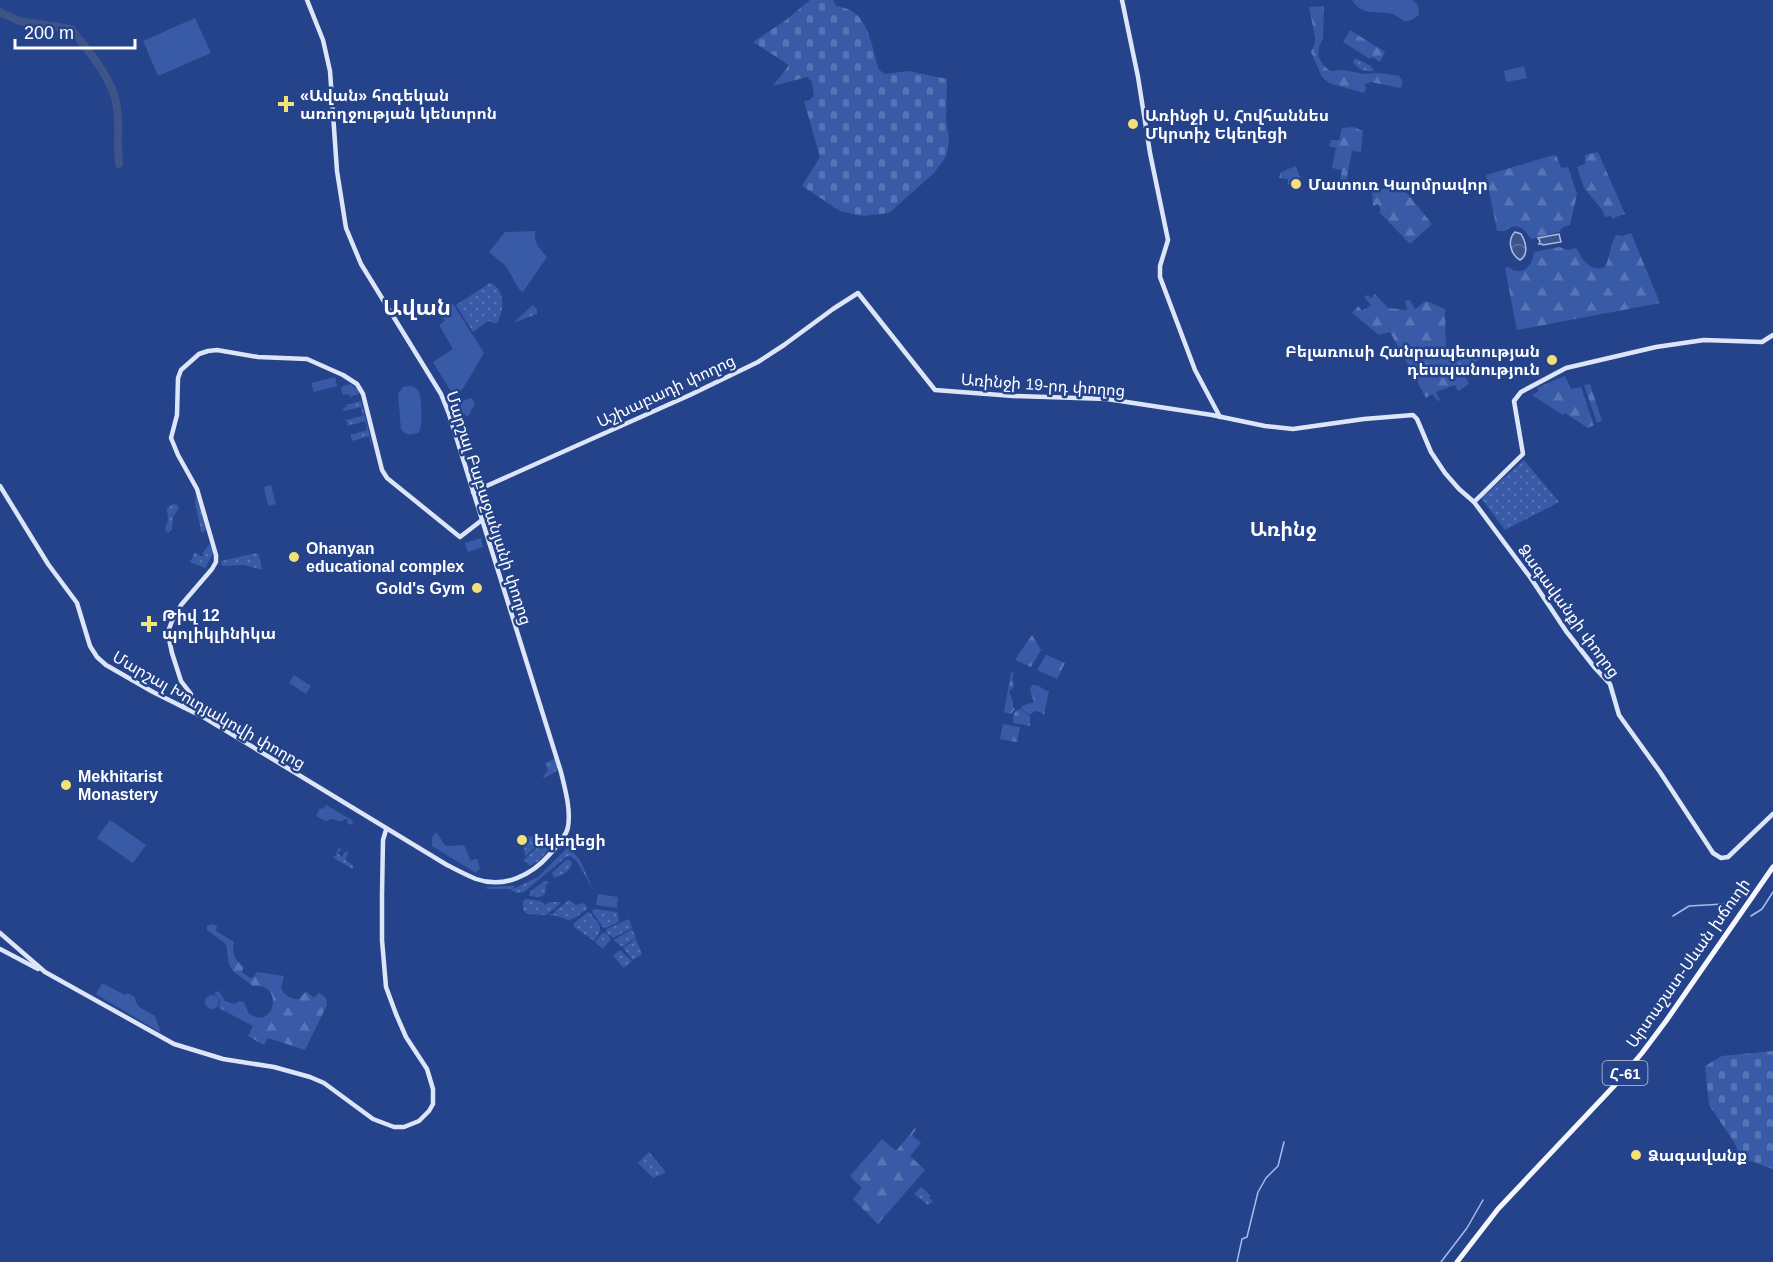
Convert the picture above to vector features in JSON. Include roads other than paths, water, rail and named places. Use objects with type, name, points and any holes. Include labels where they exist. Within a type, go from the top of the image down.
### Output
[{"type":"main road","name":"Արտաշատ-Սևան խճուղի","points":[[1457,1262],[1498,1209],[1615,1085],[1642,1053],[1773,867]]},
{"type":"street","name":"Մարշալ Բաբաջանյանի փողոց","points":[[307,0],[323,40],[330,71],[337,171],[346,228],[361,264],[443,399],[474,492],[568,801],[568,827],[563,839],[542,863],[512,880],[497,882],[478,879],[447,865],[386,830]]},
{"type":"street","points":[[1122,0],[1166,226],[1168,244],[1160,266],[1160,277],[1195,370],[1220,417]]},
{"type":"street","name":"Աշխաբադի փողոց","points":[[474,492],[758,362],[858,293],[935,390]]},
{"type":"street","points":[[1474,502],[1523,454],[1514,401],[1521,392],[1566,368],[1656,347],[1704,340],[1762,342],[1773,335]]},
{"type":"street","points":[[183,707],[191,694],[181,681],[172,654],[169,629],[181,606],[216,561],[197,489],[171,438],[177,415],[178,378],[181,370],[199,354],[217,350],[258,357],[307,359],[343,375],[357,384],[363,394],[382,470],[387,478],[460,537],[482,520]]},
{"type":"street","name":"Առինջի 19-րդ փողոց","points":[[935,390],[1013,396],[1107,399],[1293,429],[1413,415]]},
{"type":"street","name":"Ձագավանքի փողոց","points":[[1413,415],[1417,419],[1431,452],[1445,473],[1474,502],[1566,630],[1610,684],[1619,716],[1660,772],[1713,853],[1721,858],[1733,854],[1773,814]]},
{"type":"street","name":"Մարշալ Խուդյակովի փողոց","points":[[0,486],[48,564],[77,603],[90,646],[105,665],[269,756],[386,830]]},
{"type":"street","points":[[0,950],[45,972],[174,1044],[223,1059],[274,1067],[310,1077],[324,1083],[384,1125],[394,1127],[411,1125],[424,1118],[429,1111],[434,1089],[427,1069],[406,1037],[386,987],[382,940],[386,830]]},
{"type":"street","points":[[0,933],[45,972]]},
{"type":"water","points":[[1515,232],[1521,234],[1525,244],[1526,252],[1520,260],[1511,247],[1511,239]]},
{"type":"water","points":[[1559,234],[1561,242],[1539,244],[1538,238]]},
{"type":"waterway","points":[[0,12],[19,21],[71,29],[76,35]]},
{"type":"waterway","points":[[80,40],[103,71],[116,100],[119,164]]},
{"type":"waterway","points":[[1751,916],[1762,909],[1773,892]]},
{"type":"waterway","points":[[1673,916],[1689,906],[1724,904]]},
{"type":"waterway","points":[[1237,1262],[1242,1239],[1247,1237],[1258,1192],[1266,1178],[1278,1166],[1284,1142]]},
{"type":"waterway","points":[[1441,1262],[1467,1228],[1483,1200]]},
{"type":"place","name":"«Ավան» հոգեկան առողջության կենտրոն","points":[[286,104]]},
{"type":"place","name":"Առինջի Ս. Հովհաննես Մկրտիչ Եկեղեցի","points":[[1133,124]]},
{"type":"place","name":"Մատուռ Կարմրավոր","points":[[1296,184]]},
{"type":"place","name":"Բելառուսի Հանրապետության դեսպանություն","points":[[1552,360]]},
{"type":"place","name":"Ohanyan educational complex","points":[[294,557]]},
{"type":"place","name":"Gold's Gym","points":[[477,588]]},
{"type":"place","name":"Թիվ 12 պոլիկլինիկա","points":[[149,624]]},
{"type":"place","name":"Mekhitarist Monastery","points":[[66,785]]},
{"type":"place","name":"եկեղեցի","points":[[522,840]]},
{"type":"place","name":"Ձագավանք","points":[[1636,1155]]},
{"type":"district","name":"Ավան","points":[[417,307]]},
{"type":"district","name":"Առինջ","points":[[1283,529]]}]
